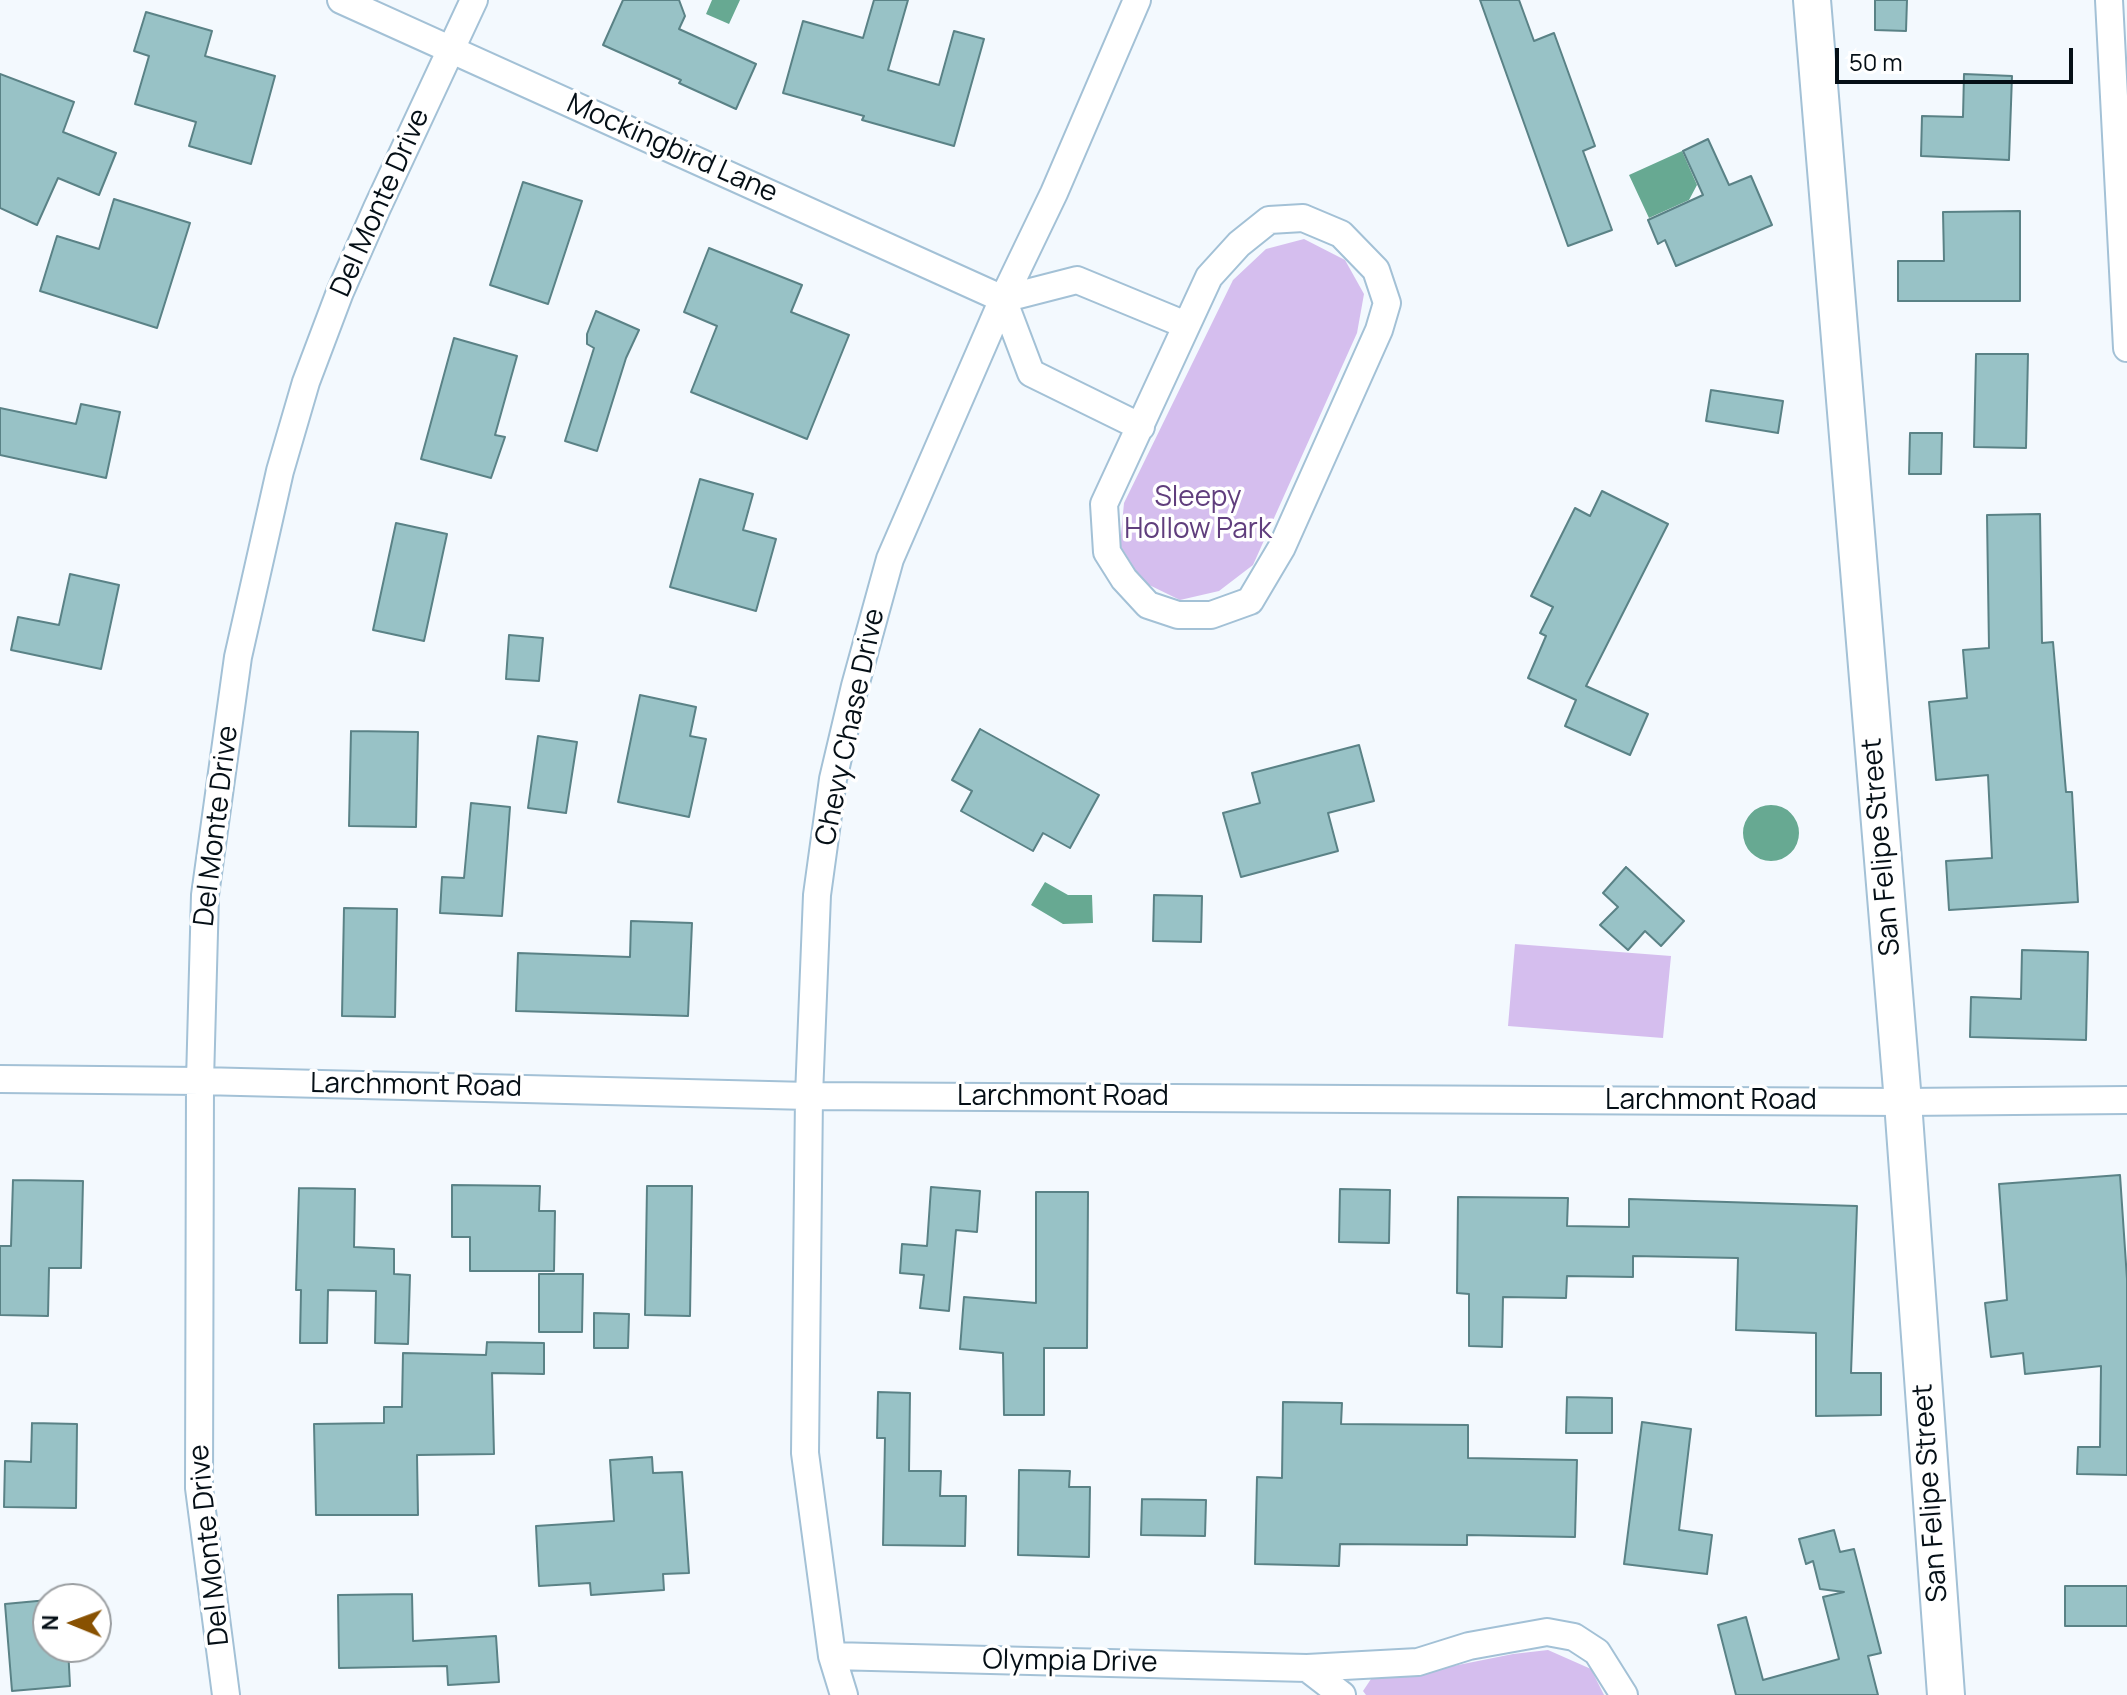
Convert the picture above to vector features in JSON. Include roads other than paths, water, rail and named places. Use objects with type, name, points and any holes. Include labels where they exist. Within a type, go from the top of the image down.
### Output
[{"type":"main road","name":"San Felipe Street","points":[[1812,0],[1903,1102],[1946,1695]]},
{"type":"street","name":"Mockingbird Lane","points":[[341,0],[1003,299]]},
{"type":"street","name":"Del Monte Drive","points":[[226,1695],[199,1488],[200,1081],[205,895],[238,657],[262,546],[306,382],[340,292],[474,0]]},
{"type":"street","name":"Chevy Chase Drive","points":[[844,1695],[832,1656],[805,1453],[809,1096],[817,895],[833,779],[890,559],[1137,0]]},
{"type":"street","points":[[2109,0],[2127,348]]},
{"type":"street","points":[[1303,218],[1341,234],[1376,270],[1387,303],[1379,330],[1282,547],[1250,601],[1211,615],[1178,615],[1148,605],[1107,552],[1104,504],[1186,325],[1209,277],[1239,244],[1269,220],[1303,218]]},
{"type":"street","points":[[1141,427],[1031,373],[1003,299],[1077,280],[1186,325]]},
{"type":"street","name":"Larchmont Road","points":[[0,1079],[809,1096],[1903,1102],[2127,1100]]},
{"type":"street","name":"Olympia Drive","points":[[832,1656],[1307,1668],[1418,1662],[1469,1646],[1547,1632],[1574,1637],[1597,1652],[1624,1695]]},
{"type":"street","points":[[1307,1668],[1342,1695]]},
{"type":"park label","name":"Sleepy Hollow Park","points":[[1198,514]]}]
